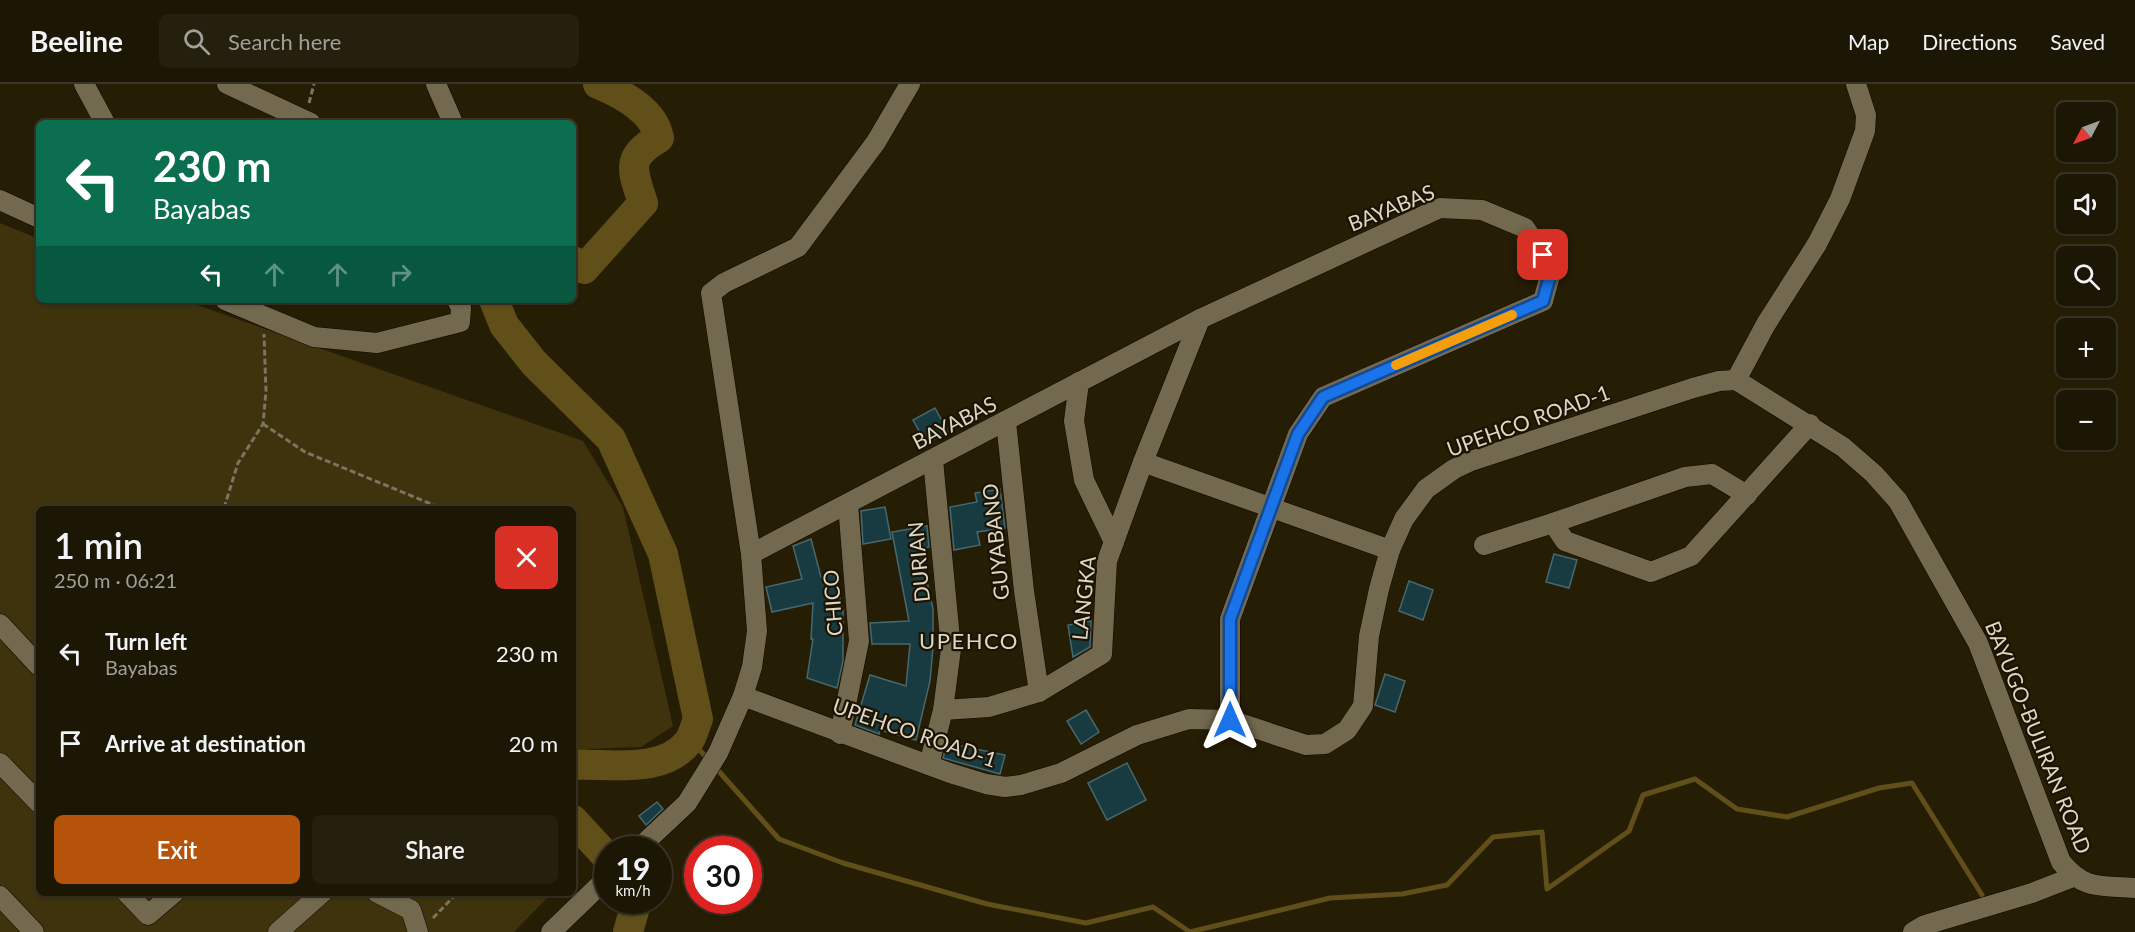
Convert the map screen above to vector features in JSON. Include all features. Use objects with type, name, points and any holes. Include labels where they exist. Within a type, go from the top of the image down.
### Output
[{"type":"street","points":[[84,84],[103,120]]},
{"type":"street","points":[[227,84],[305,120]]},
{"type":"street","points":[[435,84],[452,120]]},
{"type":"street","points":[[652,836],[687,803],[706,776],[718,753],[743,696],[752,667],[757,631],[750,554],[711,293],[724,283],[798,247],[876,142],[910,84]]},
{"type":"street","points":[[1553,524],[1565,541],[1651,572],[1691,556],[1810,424],[1736,380],[1766,324],[1817,244],[1840,199],[1865,131],[1866,115],[1856,84]]},
{"type":"street","points":[[0,200],[36,217]]},
{"type":"street","name":"BAYABAS","points":[[750,554],[1200,319],[1440,208],[1482,210],[1525,228],[1552,268],[1543,301],[1323,397],[1298,434],[1230,619],[1230,720]]},
{"type":"street","points":[[232,303],[314,337],[377,343],[460,322],[461,308],[458,303]]},
{"type":"street","name":"LANGKA","points":[[943,710],[989,707],[1039,692],[1102,654],[1107,561],[1143,462],[1200,319]]},
{"type":"street","name":"UPEHCO ROAD-1","points":[[743,696],[840,734],[929,765],[986,784],[1005,786],[1021,785],[1061,773],[1137,735],[1166,724],[1189,719],[1230,720],[1306,745],[1325,744],[1347,730],[1363,706],[1369,636],[1390,550],[1404,519],[1426,489],[1454,469],[1471,461],[1694,388],[1719,381],[1736,380]]},
{"type":"street","points":[[1079,382],[1074,422],[1084,480],[1114,542]]},
{"type":"street","name":"GUYABANO","points":[[1006,422],[1024,591],[1039,692]]},
{"type":"street","name":"BAYUGO-BULIRAN ROAD","points":[[1810,424],[1843,447],[1874,474],[1898,501],[1978,643],[2061,862],[2073,877],[2090,885],[2135,888]]},
{"type":"street","name":"DURIAN","points":[[929,765],[943,710],[951,650],[933,460]]},
{"type":"street","points":[[1143,462],[1390,550]]},
{"type":"street","points":[[1485,545],[1553,524],[1685,477],[1712,474],[1747,495]]},
{"type":"street","name":"CHICO","points":[[840,734],[859,641],[848,504]]},
{"type":"street","points":[[0,624],[36,663]]},
{"type":"street","points":[[0,763],[36,800]]},
{"type":"street","points":[[1913,932],[1925,925],[2032,893],[2073,877]]},
{"type":"street","points":[[551,932],[594,889]]},
{"type":"street","points":[[0,896],[34,932]]},
{"type":"street","points":[[130,896],[148,915],[170,896]]},
{"type":"street","points":[[279,932],[319,896]]},
{"type":"street","points":[[384,896],[411,910],[419,932]]},
{"type":"path","points":[[225,506],[238,463],[263,424],[266,391],[263,316]]},
{"type":"path","points":[[263,424],[305,452],[436,506]]},
{"type":"path","points":[[419,932],[454,896]]},
{"type":"shaded area","points":[[0,223],[36,238],[36,303],[192,303],[583,441],[623,507],[673,726],[641,747],[589,749],[576,754],[576,506],[36,506],[36,896],[549,896],[514,932],[0,932]]},
{"type":"building","points":[[935,408],[948,432],[926,443],[913,420]]},
{"type":"building","points":[[1000,489],[1005,528],[977,532],[980,545],[954,550],[950,507],[977,502],[975,493]]},
{"type":"building","points":[[885,507],[891,539],[863,544],[861,511]]},
{"type":"building","points":[[927,526],[929,547],[920,549],[933,609],[933,647],[930,681],[916,740],[880,730],[879,734],[855,725],[870,675],[906,686],[910,644],[872,644],[870,623],[909,621],[892,532]]},
{"type":"building","points":[[811,539],[821,577],[834,574],[843,611],[843,661],[837,688],[807,678],[813,639],[811,639],[813,603],[772,612],[766,587],[802,579],[793,546]]},
{"type":"building","points":[[1554,554],[1577,560],[1569,588],[1546,582]]},
{"type":"building","points":[[1409,581],[1433,590],[1423,620],[1399,611]]},
{"type":"building","points":[[1091,621],[1090,647],[1073,657],[1068,625]]},
{"type":"building","points":[[1385,674],[1405,681],[1395,712],[1375,705]]},
{"type":"building","points":[[1086,710],[1099,732],[1081,744],[1067,721]]},
{"type":"building","points":[[947,743],[1005,755],[1000,774],[943,758]]},
{"type":"building","points":[[1127,763],[1146,800],[1107,820],[1088,783]]},
{"type":"building","points":[[657,802],[663,809],[646,825],[639,816]]},
{"type":"waterway","points":[[576,263],[584,269],[643,203],[634,173],[634,165],[641,152],[659,138],[656,128],[644,111],[627,98],[598,84]]},
{"type":"waterway","points":[[495,303],[504,325],[534,363],[611,439],[663,554],[698,719],[689,741],[678,752],[665,759],[635,765],[576,765]]},
{"type":"waterway","points":[[690,740],[709,760]]},
{"type":"waterway","points":[[715,767],[779,839],[843,863],[987,904],[1086,923],[1153,907],[1190,932],[1330,898],[1402,894],[1447,885],[1493,837],[1542,832],[1547,889],[1629,831],[1643,795],[1695,779],[1737,809],[1787,817],[1879,788],[1912,783],[1982,895]]},
{"type":"waterway","points":[[576,823],[594,843]]},
{"type":"waterway","points":[[628,932],[633,914]]},
{"type":"slow traffic","points":[[1396,365],[1512,315]]},
{"type":"district","name":"UPEHCO","points":[[969,640]]},
{"type":"route","points":[[1230,720],[1230,619],[1298,434],[1323,397],[1543,301],[1552,268],[1543,255]]}]
